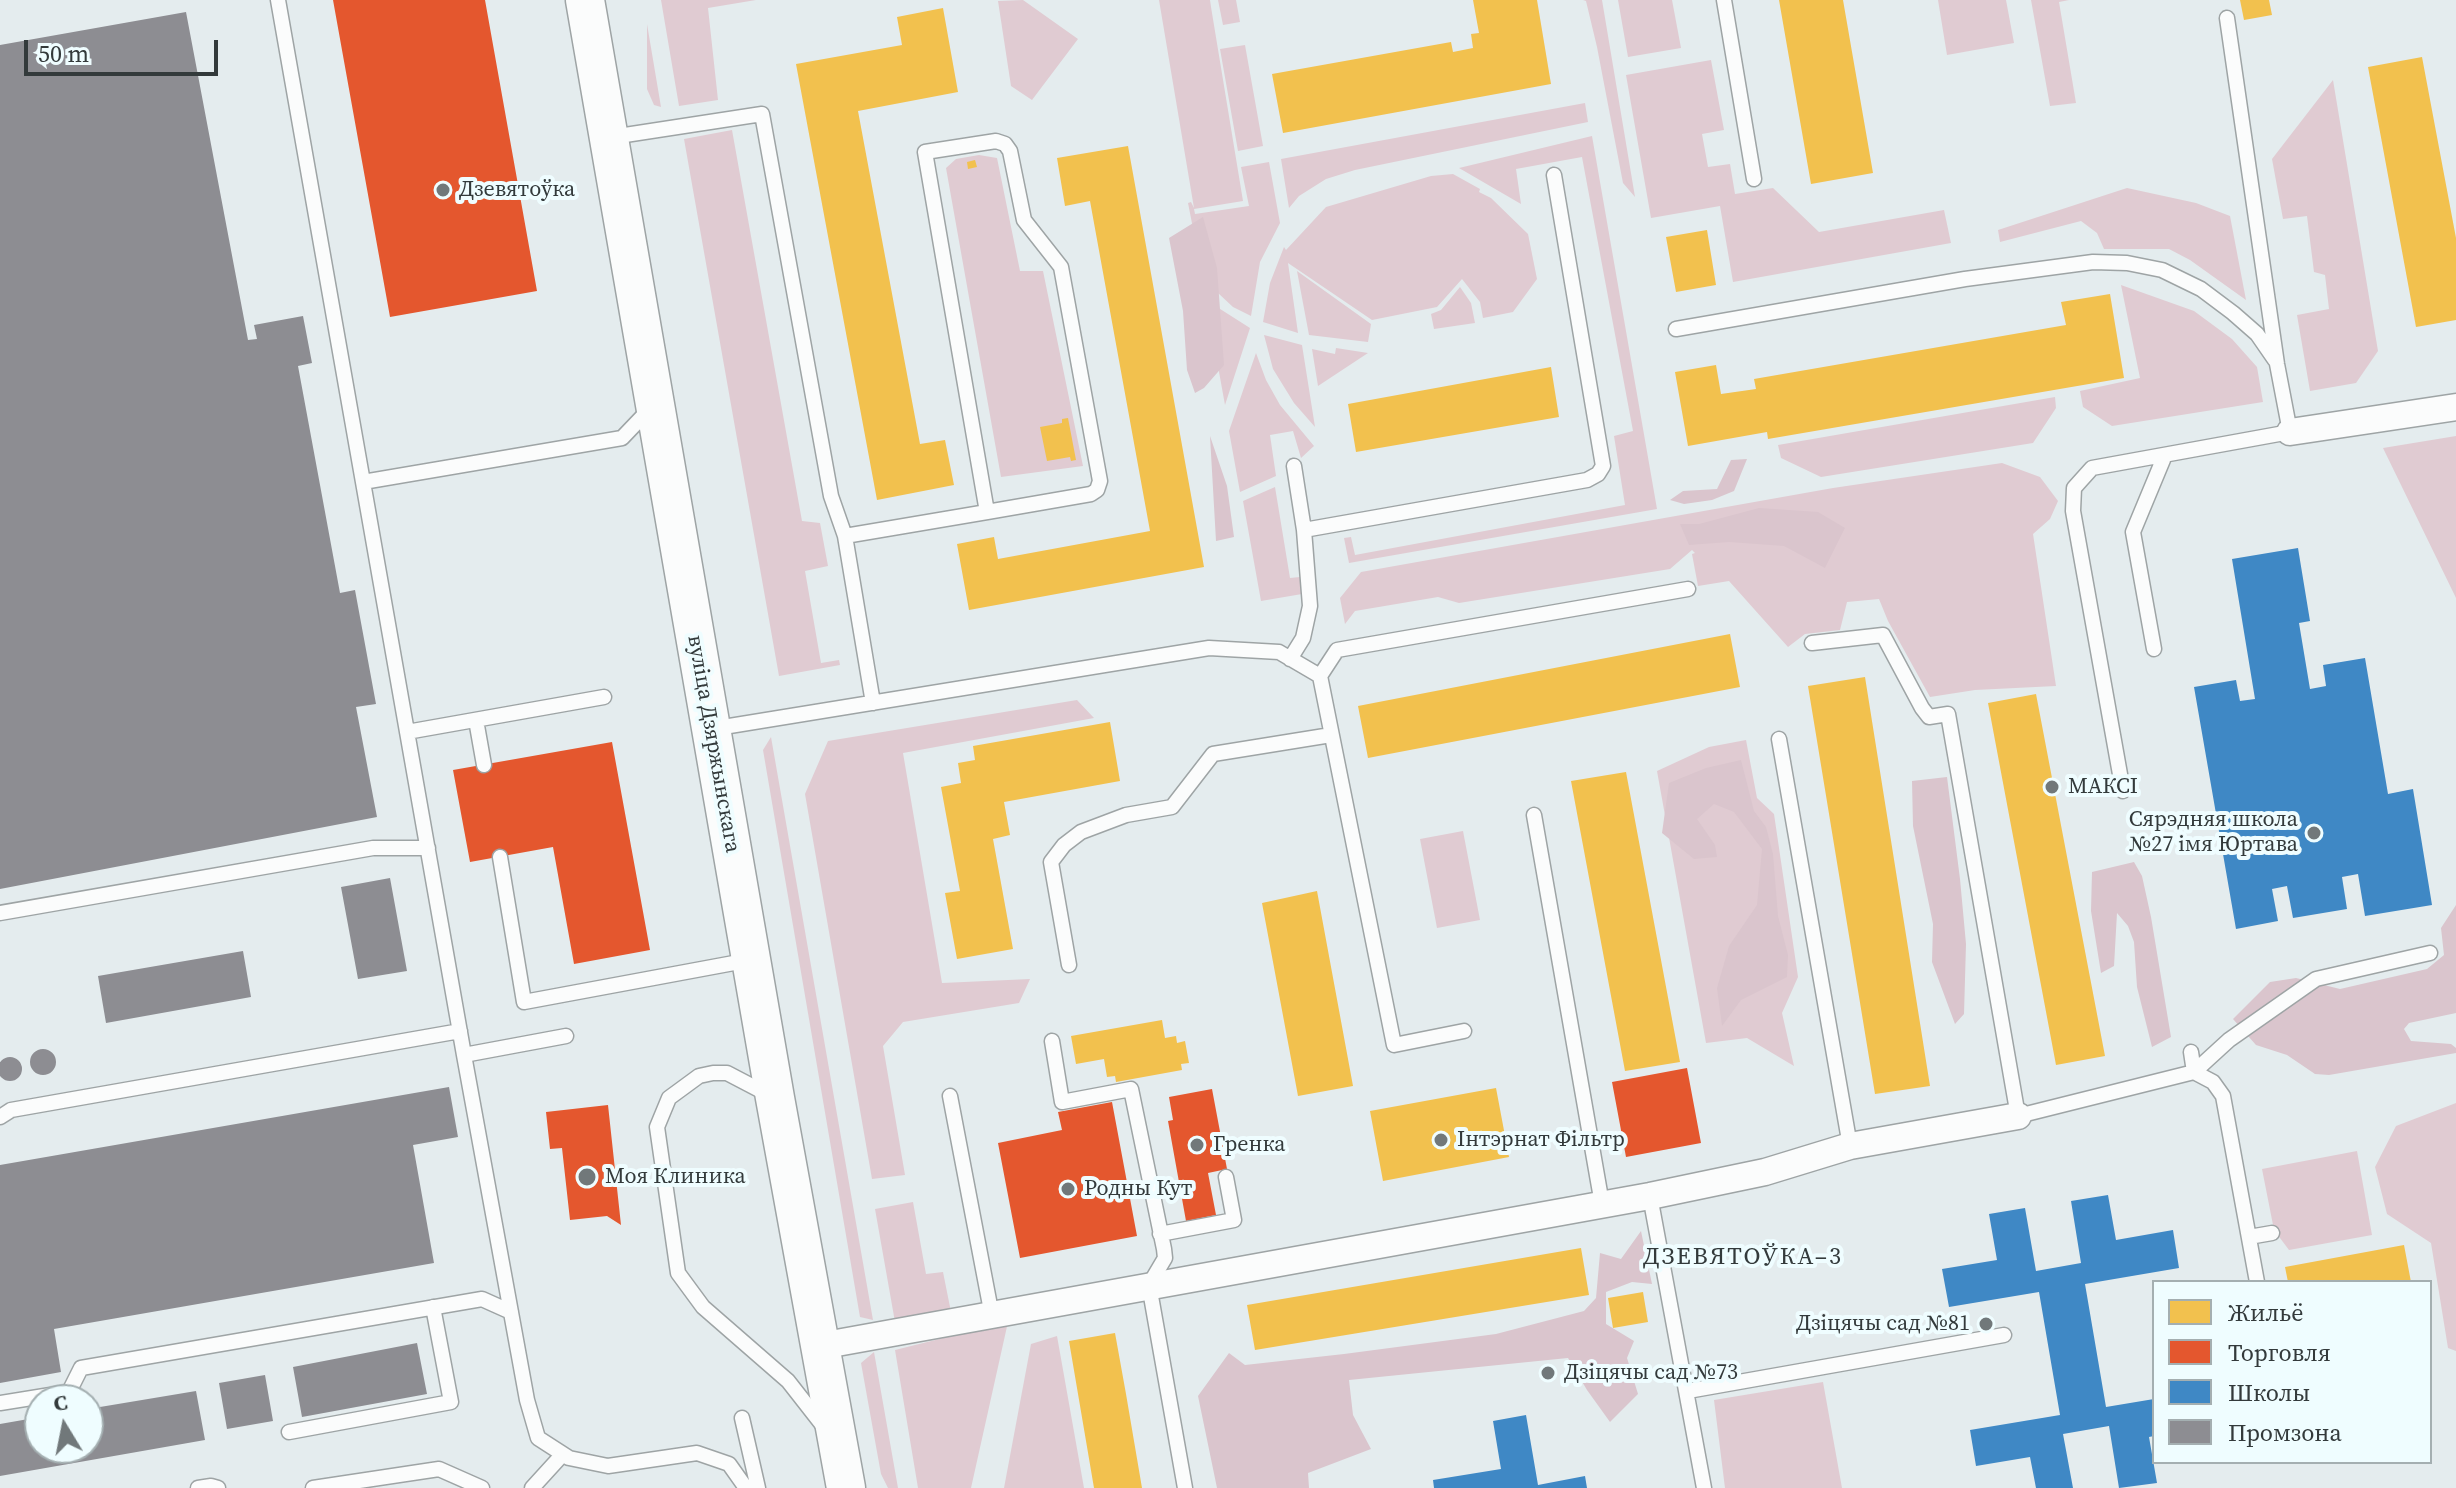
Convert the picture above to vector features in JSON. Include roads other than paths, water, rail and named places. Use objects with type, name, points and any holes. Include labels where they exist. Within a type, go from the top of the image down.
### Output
[{"type":"main road","name":"вуліца Дзяржынскага","points":[[585,0],[711,729],[733,964],[775,1098],[846,1488]]},
{"type":"street","points":[[2290,432],[2456,407]]},
{"type":"street","points":[[820,1346],[1650,1196],[1765,1172],[1850,1146],[2018,1116]]},
{"type":"lane","points":[[278,0],[464,1055],[527,1400],[538,1438],[569,1458],[608,1466],[697,1453],[729,1464],[746,1488]]},
{"type":"lane","points":[[1724,0],[1754,179]]},
{"type":"lane","points":[[2123,791],[2073,511],[2074,488],[2092,468],[2290,432],[2277,364],[2227,18]]},
{"type":"lane","points":[[608,137],[762,114],[831,496],[845,536],[873,703]]},
{"type":"lane","points":[[845,536],[987,512],[1091,494],[1097,490],[1100,481],[1061,267],[1024,220],[1010,151],[1005,144],[996,141],[925,152],[987,512]]},
{"type":"lane","points":[[1304,530],[1587,480],[1598,474],[1603,466],[1554,175]]},
{"type":"lane","points":[[1676,329],[1965,279],[2093,262],[2127,263],[2162,270],[2201,289],[2257,334],[2277,364]]},
{"type":"lane","points":[[363,482],[622,438],[644,415],[649,374]]},
{"type":"lane","points":[[2154,649],[2133,532],[2165,455]]},
{"type":"lane","points":[[1290,659],[1303,638],[1310,606],[1304,530],[1294,466]]},
{"type":"lane","points":[[1464,1031],[1394,1045],[1320,676],[1337,650],[1688,589]]},
{"type":"lane","points":[[1812,643],[1883,635],[1929,717],[1948,714],[2018,1116],[2194,1072],[2229,1040],[2316,979],[2430,953]]},
{"type":"lane","points":[[711,729],[1209,648],[1279,652],[1320,676]]},
{"type":"lane","points":[[407,732],[604,697]]},
{"type":"lane","points":[[476,720],[484,765]]},
{"type":"lane","points":[[1069,965],[1051,862],[1064,845],[1081,832],[1126,815],[1172,807],[1213,754],[1331,735]]},
{"type":"lane","points":[[1779,739],[1850,1146]]},
{"type":"lane","points":[[1534,815],[1602,1204]]},
{"type":"lane","points":[[0,913],[373,848],[428,848]]},
{"type":"lane","points":[[500,857],[524,1002],[733,964]]},
{"type":"lane","points":[[0,1117],[11,1110],[460,1031]]},
{"type":"lane","points":[[464,1055],[566,1036]]},
{"type":"lane","points":[[1052,1041],[1062,1102],[1131,1089],[1165,1258],[1149,1285],[1185,1488]]},
{"type":"lane","points":[[2191,1052],[2194,1072]]},
{"type":"lane","points":[[2194,1072],[2213,1082],[2223,1096],[2257,1280]]},
{"type":"lane","points":[[775,1098],[727,1073],[699,1076],[669,1098],[657,1127],[678,1273],[703,1307],[788,1381],[838,1444]]},
{"type":"lane","points":[[950,1096],[992,1316]]},
{"type":"lane","points":[[1160,1234],[1234,1220],[1226,1177]]},
{"type":"lane","points":[[1650,1196],[1704,1488]]},
{"type":"lane","points":[[2249,1237],[2272,1233]]},
{"type":"lane","points":[[0,1403],[69,1392],[81,1368],[482,1299],[511,1312]]},
{"type":"lane","points":[[289,1432],[451,1402],[433,1307]]},
{"type":"lane","points":[[1688,1391],[2004,1335]]},
{"type":"lane","points":[[742,1418],[758,1488]]},
{"type":"lane","points":[[532,1488],[563,1454]]},
{"type":"lane","points":[[313,1488],[439,1469],[482,1488]]},
{"type":"lane","points":[[198,1488],[218,1488]]},
{"type":"place","name":"Дзевятоўка","points":[[443,190]]},
{"type":"place","name":"МАКСІ","points":[[2052,787]]},
{"type":"place","name":"Сярэдняя школа №27 імя Юртава","points":[[2314,833]]},
{"type":"place","name":"Інтэрнат Фільтр","points":[[1441,1140]]},
{"type":"place","name":"Гренка","points":[[1197,1145]]},
{"type":"place","name":"Моя Клиника","points":[[587,1177]]},
{"type":"place","name":"Родны Кут","points":[[1068,1189]]},
{"type":"place","name":"Дзіцячы сад №81","points":[[1986,1324]]},
{"type":"place","name":"Дзіцячы сад №73","points":[[1548,1373]]},
{"type":"district","name":"ДЗЕВЯТОЎКА–3","points":[[1743,1258]]}]
